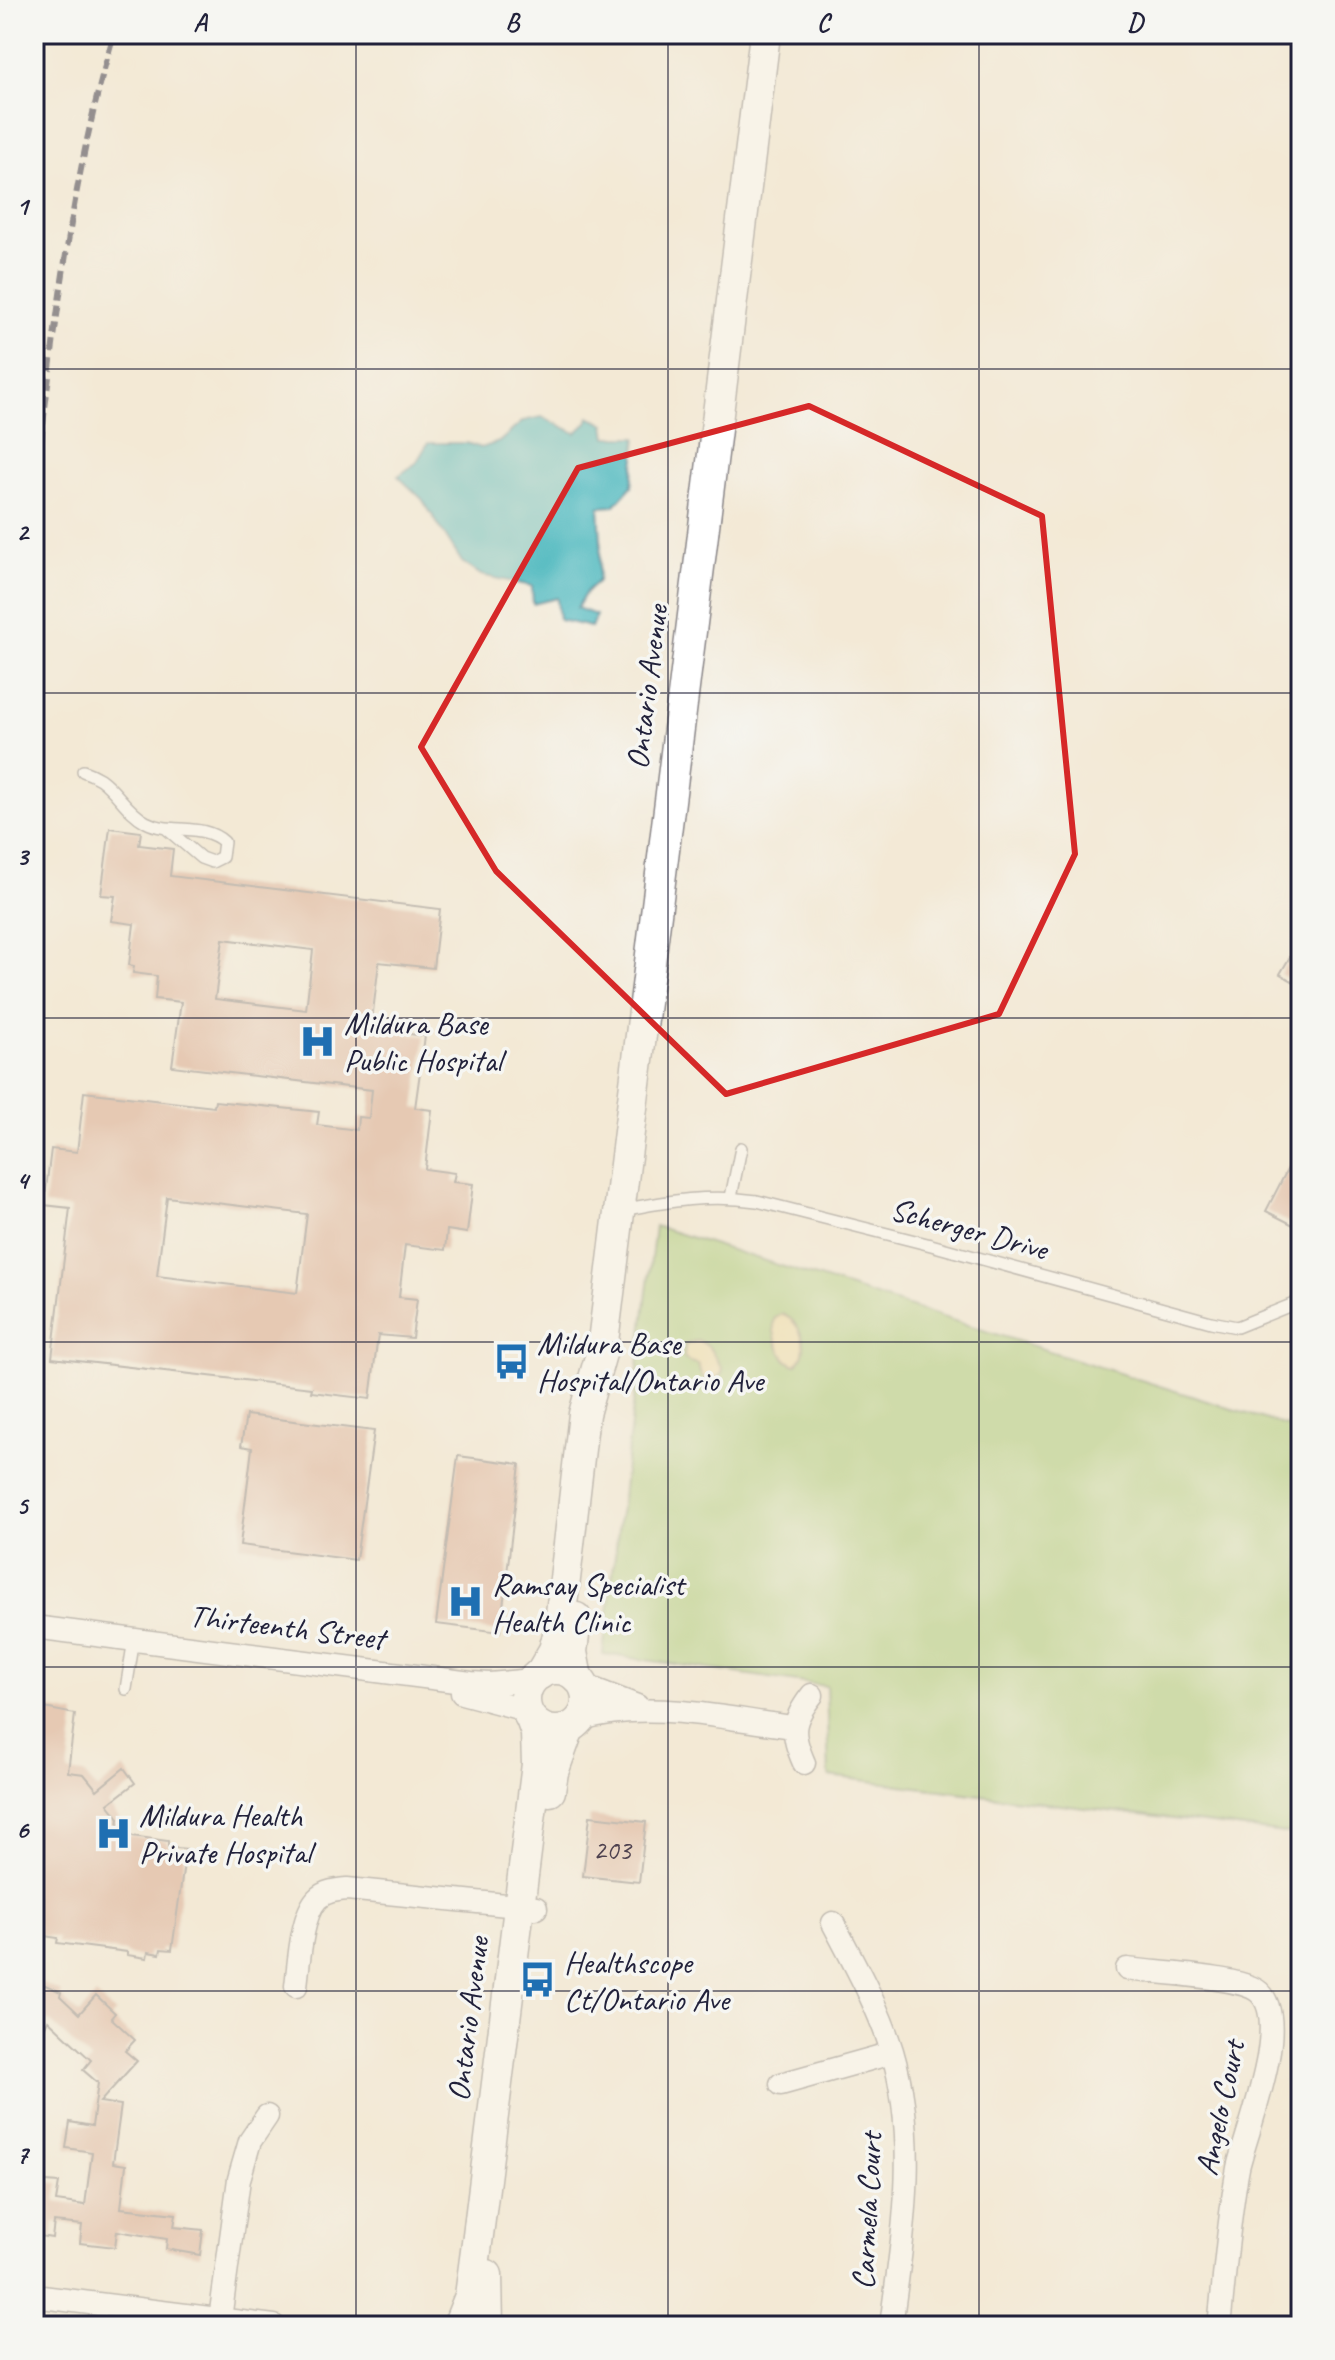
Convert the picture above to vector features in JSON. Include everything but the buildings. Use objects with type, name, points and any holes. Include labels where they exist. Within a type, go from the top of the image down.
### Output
[{"type":"street","name":"Ontario Avenue","points":[[580,1682],[572,1652],[603,1388],[602,1350],[765,34]]},
{"type":"street","name":"Ontario Avenue","points":[[536,1677],[554,1650],[559,1631],[584,1414],[602,1350]]},
{"type":"street","name":"Thirteenth Street","points":[[34,1627],[133,1645],[441,1688],[529,1715]]},
{"type":"street","name":"Thirteenth Street","points":[[34,1638],[133,1645],[471,1683],[508,1684],[536,1677]]},
{"type":"street","points":[[646,1709],[580,1682],[559,1669],[536,1677],[527,1690],[529,1715],[549,1731],[599,1714],[646,1709],[794,1727]]},
{"type":"street","points":[[575,1724],[587,1702],[580,1682]]},
{"type":"street","points":[[804,1763],[795,1742],[794,1727],[812,1695]]},
{"type":"street","name":"Ontario Avenue","points":[[488,2326],[485,2291],[522,1985],[537,1764],[536,1733],[529,1715]]},
{"type":"street","name":"Ontario Avenue","points":[[459,2326],[470,2296],[527,1908],[553,1772],[575,1724]]},
{"type":"street","points":[[296,1986],[301,1947],[312,1907],[332,1891],[347,1889],[527,1908]]},
{"type":"street","name":"Carmela Court","points":[[833,1923],[873,2003],[892,2053],[906,2131],[908,2175],[891,2326]]},
{"type":"street","name":"Angelo Court","points":[[1127,1969],[1237,1983],[1259,1992],[1268,2006],[1270,2025],[1265,2073],[1238,2169],[1219,2326]]},
{"type":"street","points":[[781,2084],[892,2053]]},
{"type":"street","points":[[220,2319],[241,2168],[250,2141],[267,2116]]},
{"type":"street","points":[[34,2296],[274,2326]]},
{"type":"street","points":[[459,2326],[480,2326]]},
{"type":"lane","points":[[83,771],[101,780],[148,824],[216,834],[224,842],[222,857],[212,862],[201,858],[167,829]]},
{"type":"lane","points":[[731,1197],[741,1148]]},
{"type":"lane","name":"Scherger Drive","points":[[618,1211],[669,1200],[731,1197],[789,1207],[1237,1327],[1301,1301]]},
{"type":"lane","points":[[126,1689],[133,1645]]},
{"type":"highlighted area","points":[[809,406],[1042,516],[1075,854],[999,1014],[726,1094],[496,871],[421,747],[578,468]]},
{"type":"green space","points":[[655,1226],[1286,1426],[1301,1428],[1301,1835],[829,1776],[826,1686],[603,1654]]},
{"type":"sand","points":[[782,1314],[794,1323],[802,1336],[803,1351],[796,1365],[781,1353],[774,1332],[774,1319]]},
{"type":"sand","points":[[698,1340],[708,1346],[722,1368],[722,1374],[717,1378],[705,1379],[698,1364],[684,1357],[685,1345]]},
{"type":"water","points":[[542,417],[576,433],[589,417],[605,424],[607,437],[637,437],[632,486],[614,506],[599,507],[601,542],[598,581],[586,592],[577,608],[596,615],[591,627],[559,620],[557,598],[533,604],[532,586],[481,575],[462,562],[422,499],[398,476],[416,463],[428,443],[467,443],[481,448],[499,442],[523,421]]},
{"type":"railway","points":[[34,496],[74,205],[98,91],[114,34]]},
{"type":"place","name":"Mildura Base Public Hospital","points":[[318,1041]]},
{"type":"place","name":"Mildura Base Hospital/Ontario Ave","points":[[511,1361]]},
{"type":"place","name":"Ramsay Specialist Health Clinic","points":[[466,1602]]},
{"type":"place","name":"Mildura Health Private Hospital","points":[[113,1833]]},
{"type":"place","name":"Healthscope Ct/Ontario Ave","points":[[538,1980]]}]
